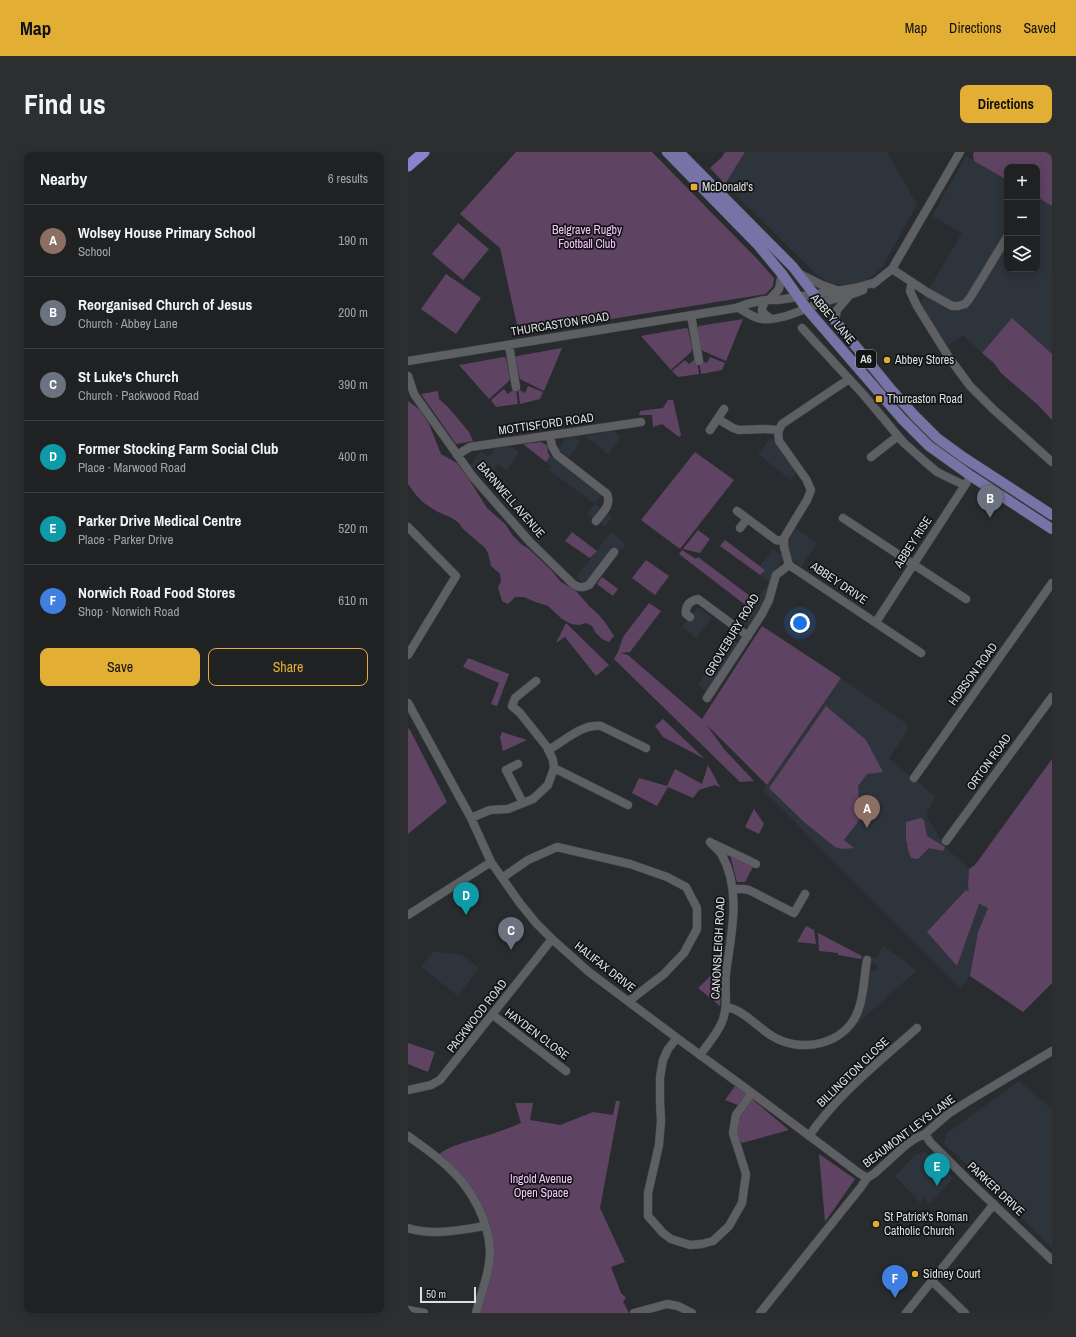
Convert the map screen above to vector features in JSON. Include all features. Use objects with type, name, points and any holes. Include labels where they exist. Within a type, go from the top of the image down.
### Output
[{"type":"highway","points":[[408,166],[424,152]]},
{"type":"main road","name":"ABBEY LANE","points":[[667,152],[758,245],[782,274],[806,308],[902,419],[929,446],[1052,529]]},
{"type":"main road","name":"ABBEY LANE","points":[[680,152],[793,267],[834,320],[914,415],[937,438],[963,457],[1052,515]]},
{"type":"main road","points":[[973,477],[983,469]]},
{"type":"street","name":"THURCASTON ROAD","points":[[740,308],[756,318],[771,319],[865,290],[892,269],[960,152]]},
{"type":"street","points":[[892,269],[927,292],[952,306],[958,306],[965,304],[970,298],[1004,242]]},
{"type":"street","points":[[797,272],[822,285],[838,291]]},
{"type":"street","points":[[771,319],[762,312],[762,309],[767,300],[779,289],[782,274]]},
{"type":"street","name":"THURCASTON ROAD","points":[[408,361],[740,308],[747,304],[767,300],[778,300],[838,291],[876,282]]},
{"type":"street","points":[[912,282],[910,291],[917,306],[950,358],[970,386],[993,409],[1052,462]]},
{"type":"street","name":"THURCASTON ROAD","points":[[834,320],[837,310],[849,296]]},
{"type":"street","points":[[691,315],[698,361]]},
{"type":"street","points":[[802,328],[849,379],[898,436],[937,472],[964,485]]},
{"type":"street","points":[[509,345],[516,388]]},
{"type":"street","name":"BARNWELL AVENUE","points":[[408,376],[414,394],[473,477],[510,521],[544,557],[577,587],[586,587],[589,585],[614,552]]},
{"type":"street","points":[[788,564],[783,541],[785,534],[807,500],[811,490],[806,479],[779,441],[778,430],[782,424],[849,379]]},
{"type":"street","points":[[710,430],[724,409]]},
{"type":"street","points":[[718,419],[739,430],[778,430]]},
{"type":"street","name":"MOTTISFORD ROAD","points":[[457,455],[470,447],[641,422]]},
{"type":"street","points":[[550,436],[552,446],[557,455],[607,494],[609,498],[607,506],[596,521]]},
{"type":"street","points":[[870,457],[898,436]]},
{"type":"street","name":"ABBEY RISE","points":[[876,622],[964,485],[973,477]]},
{"type":"street","points":[[737,511],[776,540],[783,541]]},
{"type":"street","points":[[843,518],[966,599]]},
{"type":"street","points":[[740,528],[747,519]]},
{"type":"street","points":[[408,527],[456,576],[408,655]]},
{"type":"street","name":"ABBEY DRIVE","points":[[788,564],[922,653]]},
{"type":"street","name":"GROVEBURY ROAD","points":[[708,698],[766,607],[776,575],[788,564]]},
{"type":"street","name":"HOBSON ROAD","points":[[914,778],[1052,583]]},
{"type":"street","points":[[690,617],[686,614],[687,604],[698,599],[748,636]]},
{"type":"street","points":[[471,818],[490,810],[508,809],[523,803],[533,798],[548,784],[554,768],[553,760],[548,750],[528,723],[512,706],[515,698],[536,681]]},
{"type":"street","name":"ORTON ROAD","points":[[946,841],[1052,697]]},
{"type":"street","name":"HALIFAX DRIVE","points":[[408,703],[411,717],[471,818],[491,862],[536,924],[589,972],[867,1178]]},
{"type":"street","points":[[548,750],[585,727],[596,726],[601,726],[646,748]]},
{"type":"street","points":[[518,764],[506,770],[523,803]]},
{"type":"street","points":[[554,768],[628,805]]},
{"type":"street","name":"CANONSLEIGH ROAD","points":[[700,1055],[722,1023],[726,1007],[726,974],[733,928],[733,889],[729,874],[722,855],[710,842],[756,864]]},
{"type":"street","points":[[502,878],[528,860],[557,847],[630,864],[686,887],[697,908],[697,929],[684,953],[664,974],[629,1001]]},
{"type":"street","points":[[408,915],[491,862]]},
{"type":"street","points":[[733,889],[749,890],[794,913],[804,894]]},
{"type":"street","name":"PACKWOOD ROAD","points":[[408,1090],[431,1085],[440,1080],[552,940]]},
{"type":"street","points":[[726,1007],[736,1010],[784,1043],[805,1046],[823,1043],[839,1034],[854,1020],[861,1000],[867,960]]},
{"type":"street","name":"HAYDEN CLOSE","points":[[493,1015],[566,1071]]},
{"type":"street","name":"BILLINGTON CLOSE","points":[[809,1136],[841,1096],[916,1028]]},
{"type":"street","points":[[677,1038],[668,1049],[663,1060],[660,1077],[661,1121],[659,1145],[648,1193],[648,1216],[663,1233],[672,1240],[690,1245],[702,1244],[713,1240],[730,1226],[742,1203],[746,1174],[733,1133],[736,1115],[752,1093]]},
{"type":"street","name":"BEAUMONT LEYS LANE","points":[[760,1313],[867,1178],[875,1173],[907,1144],[925,1134],[948,1114],[1052,1051]]},
{"type":"street","name":"PARKER DRIVE","points":[[925,1134],[930,1142],[1052,1260]]},
{"type":"street","points":[[408,1136],[449,1167],[461,1180],[481,1214],[490,1251],[488,1268],[476,1313]]},
{"type":"street","points":[[906,1313],[994,1204]]},
{"type":"street","points":[[408,1228],[416,1231],[447,1232],[485,1226]]},
{"type":"street","points":[[932,1281],[965,1313]]},
{"type":"street","points":[[634,1313],[668,1304],[678,1306],[692,1313]]},
{"type":"street","points":[[408,1310],[424,1313]]},
{"type":"shaded area","points":[[745,152],[887,152],[917,205],[882,267],[875,274],[867,280],[855,284],[843,285],[830,283],[817,275],[725,184]]},
{"type":"shaded area","points":[[966,156],[1004,178],[1004,272],[1040,272],[1040,199],[1052,206],[1052,354],[1012,318],[982,353],[963,335],[948,346],[919,305],[962,233],[932,216]]},
{"type":"shaded area","points":[[614,431],[621,437],[608,454],[585,436]]},
{"type":"shaded area","points":[[568,436],[573,436],[581,442],[569,457],[558,449]]},
{"type":"shaded area","points":[[770,438],[775,442],[797,473],[791,480],[758,454]]},
{"type":"shaded area","points":[[510,446],[519,452],[507,470],[498,464],[488,478],[470,466],[481,451],[489,457],[495,448]]},
{"type":"shaded area","points":[[550,456],[602,495],[595,504],[549,470],[552,466],[546,462]]},
{"type":"shaded area","points":[[595,504],[612,517],[605,527],[587,514]]},
{"type":"shaded area","points":[[795,528],[817,543],[801,567],[792,559],[788,548],[788,540]]},
{"type":"shaded area","points":[[611,532],[626,544],[622,550],[617,550],[612,547],[585,584],[576,578]]},
{"type":"shaded area","points":[[773,549],[783,556],[780,564],[772,574],[766,597],[757,616],[749,627],[742,621],[769,582],[760,575],[765,569],[760,566]]},
{"type":"shaded area","points":[[698,607],[712,618],[696,638],[682,627]]},
{"type":"shaded area","points":[[734,639],[740,644],[708,692],[698,685],[710,666]]},
{"type":"shaded area","points":[[841,678],[907,724],[908,729],[889,759],[935,796],[927,817],[946,848],[969,869],[967,884],[979,903],[988,908],[978,932],[970,976],[961,988],[763,790]]},
{"type":"shaded area","points":[[883,946],[916,971],[855,1026],[865,1004],[869,975],[871,971],[876,971],[878,966],[872,962],[871,957],[876,959]]},
{"type":"shaded area","points":[[433,951],[462,955],[479,968],[458,996],[421,967]]},
{"type":"shaded area","points":[[1019,1081],[1052,1109],[1052,1248],[975,1172],[944,1144],[947,1133]]},
{"type":"shaded area","points":[[926,1152],[953,1178],[930,1204],[924,1198],[920,1203],[895,1176],[916,1154]]},
{"type":"green space","name":"Belgrave Rugby Football Club","points":[[516,152],[652,152],[758,260],[774,278],[773,286],[766,294],[519,334],[500,248],[460,214]]},
{"type":"green space","points":[[725,152],[745,152],[725,184],[710,168],[722,157]]},
{"type":"green space","points":[[974,152],[1052,152],[1052,206],[1040,199],[1040,164],[1004,164],[1004,178],[974,161]]},
{"type":"green space","points":[[458,223],[489,249],[463,280],[432,254]]},
{"type":"green space","points":[[446,274],[481,298],[456,334],[421,309]]},
{"type":"green space","points":[[1012,318],[1052,354],[1052,420],[1038,405],[1001,373],[994,363],[982,353]]},
{"type":"green space","points":[[743,319],[726,361],[701,350],[697,328],[699,326]]},
{"type":"green space","points":[[686,328],[688,329],[692,348],[691,352],[671,370],[641,336]]},
{"type":"green space","points":[[562,348],[544,391],[520,379],[515,357]]},
{"type":"green space","points":[[504,357],[506,358],[510,378],[509,381],[489,399],[459,365]]},
{"type":"green space","points":[[710,357],[725,363],[722,370],[701,374],[699,360],[707,363]]},
{"type":"green space","points":[[685,360],[689,364],[694,360],[697,360],[699,374],[678,377],[672,371]]},
{"type":"green space","points":[[528,386],[543,392],[540,399],[520,404],[518,389],[525,393]]},
{"type":"green space","points":[[504,389],[508,394],[516,389],[518,404],[496,407],[491,400]]},
{"type":"green space","points":[[438,391],[439,399],[448,407],[469,432],[473,441],[456,444],[421,394]]},
{"type":"green space","points":[[668,400],[673,400],[681,435],[679,437],[662,424],[653,427],[652,415],[639,415],[640,411],[663,408]]},
{"type":"green space","points":[[408,401],[420,410],[429,424],[441,454],[457,463],[487,508],[506,525],[513,536],[521,544],[529,549],[561,582],[575,590],[605,622],[614,636],[609,642],[602,639],[595,632],[592,626],[586,623],[579,625],[571,624],[562,619],[548,606],[524,597],[515,597],[508,604],[502,601],[498,588],[501,581],[500,574],[491,566],[488,553],[485,548],[462,528],[459,523],[424,503],[408,484]]},
{"type":"green space","points":[[541,442],[547,445],[550,456],[546,462],[523,444]]},
{"type":"green space","points":[[695,452],[734,480],[680,549],[641,520]]},
{"type":"green space","points":[[698,530],[710,539],[700,553],[683,549]]},
{"type":"green space","points":[[572,532],[597,551],[590,558],[565,541]]},
{"type":"green space","points":[[725,540],[765,570],[760,575],[720,546]]},
{"type":"green space","points":[[682,550],[696,559],[698,557],[754,599],[748,607],[679,554]]},
{"type":"green space","points":[[646,560],[669,576],[655,595],[632,578]]},
{"type":"green space","points":[[602,577],[618,589],[613,596],[597,584]]},
{"type":"green space","points":[[649,603],[661,611],[630,652],[620,653],[628,655],[702,719],[762,626],[841,678],[767,785],[706,724],[724,749],[754,781],[740,782],[614,659],[623,637]]},
{"type":"green space","points":[[566,623],[609,665],[596,676],[565,637],[556,643]]},
{"type":"green space","points":[[468,658],[509,674],[497,706],[491,704],[499,683],[463,667]]},
{"type":"green space","points":[[826,706],[866,740],[883,772],[867,774],[858,786],[860,819],[844,840],[854,848],[842,849],[835,847],[804,822],[769,788]]},
{"type":"green space","points":[[663,719],[705,759],[663,737],[655,726]]},
{"type":"green space","points":[[408,728],[447,802],[408,834]]},
{"type":"green space","points":[[502,732],[527,740],[503,751],[500,737]]},
{"type":"green space","points":[[1052,759],[1052,983],[1023,1012],[970,976],[978,932],[988,908],[978,903],[979,904],[957,966],[927,932],[966,890],[969,892],[969,869],[975,865]]},
{"type":"green space","points":[[708,765],[720,787],[715,785],[699,790],[693,798],[668,787],[657,806],[632,793],[639,778],[667,786],[675,769],[702,784]]},
{"type":"green space","points":[[754,809],[764,824],[759,834],[745,827]]},
{"type":"green space","points":[[921,818],[924,820],[927,836],[945,847],[943,851],[929,848],[918,859],[911,858],[906,841],[906,822]]},
{"type":"green space","points":[[731,854],[754,865],[745,882],[737,882]]},
{"type":"green space","points":[[806,926],[814,930],[816,944],[797,942]]},
{"type":"green space","points":[[818,933],[862,956],[861,959],[838,955],[838,953],[819,951]]},
{"type":"green space","points":[[723,964],[720,1006],[698,988]]},
{"type":"green space","points":[[408,1043],[435,1052],[428,1072],[408,1064]]},
{"type":"green space","points":[[735,1086],[748,1095],[740,1106],[725,1100]]},
{"type":"green space","points":[[752,1099],[789,1130],[742,1143],[735,1133],[736,1115]]},
{"type":"green space","name":"Ingold Avenue Open Space","points":[[616,1101],[620,1101],[600,1208],[625,1262],[611,1267],[621,1293],[626,1298],[623,1302],[629,1313],[479,1313],[489,1278],[488,1225],[438,1155],[463,1143],[521,1123],[515,1103],[533,1103],[530,1120],[560,1125],[593,1112],[613,1115]]},
{"type":"green space","points":[[819,1154],[855,1179],[825,1222]]},
{"type":"place","name":"McDonald's","points":[[694,187]]},
{"type":"place","name":"Abbey Stores","points":[[887,360]]},
{"type":"place","name":"Thurcaston Road","points":[[879,399]]},
{"type":"place","name":"Reorganised Church of Jesus","points":[[990,518]]},
{"type":"place","name":"Wolsey House Primary School","points":[[867,828]]},
{"type":"place","name":"Former Stocking Farm Social Club","points":[[466,915]]},
{"type":"place","name":"St Luke's Church","points":[[511,950]]},
{"type":"place","name":"Parker Drive Medical Centre","points":[[937,1186]]},
{"type":"place","name":"St Patrick's Roman Catholic Church","points":[[876,1224]]},
{"type":"place","name":"Sidney Court","points":[[915,1274]]},
{"type":"place","name":"Norwich Road Food Stores","points":[[895,1298]]}]
